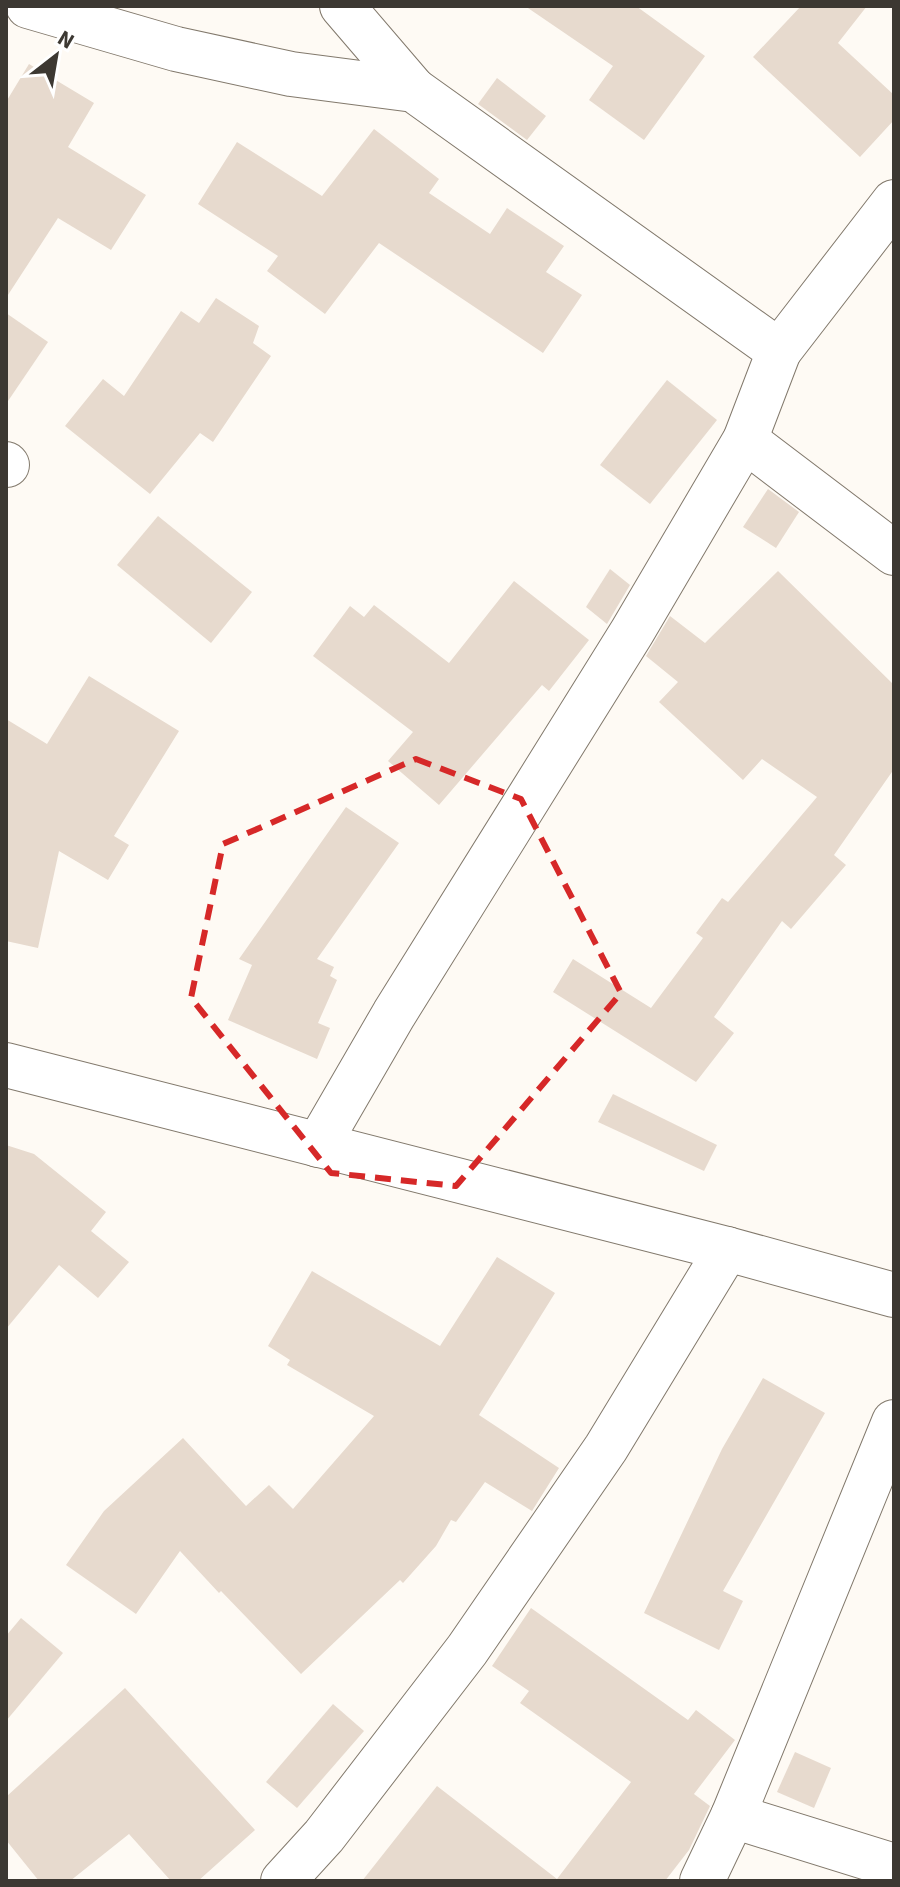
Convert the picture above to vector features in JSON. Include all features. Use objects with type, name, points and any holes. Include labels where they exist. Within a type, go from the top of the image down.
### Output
[{"type":"street","points":[[28,6],[205,56],[291,74],[414,90]]},
{"type":"street","points":[[342,6],[414,90],[779,351]]},
{"type":"street","points":[[318,1145],[394,1014],[632,632],[745,440],[779,351],[894,202]]},
{"type":"street","points":[[745,440],[894,553]]},
{"type":"street","points":[[6,1065],[727,1249],[894,1295]]},
{"type":"street","points":[[283,1881],[324,1836],[467,1650],[606,1448],[727,1249]]},
{"type":"street","points":[[702,1881],[733,1816],[894,1422]]},
{"type":"street","points":[[733,1816],[894,1866]]},
{"type":"highlighted area","points":[[416,759],[521,799],[621,993],[456,1186],[331,1173],[191,998],[223,844]]},
{"type":"building","points":[[525,6],[636,6],[705,56],[644,140],[589,100],[613,66]]},
{"type":"building","points":[[801,6],[867,6],[838,43],[894,95],[894,120],[860,157],[753,57]]},
{"type":"building","points":[[29,64],[94,103],[68,147],[146,195],[111,250],[58,218],[6,298],[6,102]]},
{"type":"building","points":[[497,78],[546,116],[527,140],[478,104]]},
{"type":"building","points":[[374,129],[439,179],[429,193],[490,234],[507,208],[564,246],[546,272],[582,295],[543,353],[379,243],[325,314],[267,271],[278,256],[198,204],[237,142],[322,196]]},
{"type":"building","points":[[216,298],[259,326],[253,343],[271,356],[213,442],[200,433],[150,494],[65,426],[103,379],[124,396],[181,311],[199,323]]},
{"type":"building","points":[[6,313],[48,342],[6,404]]},
{"type":"building","points":[[667,380],[717,420],[650,504],[600,465]]},
{"type":"building","points":[[768,489],[799,512],[776,548],[743,527]]},
{"type":"building","points":[[158,516],[252,592],[211,643],[117,565]]},
{"type":"building","points":[[610,569],[630,585],[607,624],[586,607]]},
{"type":"building","points":[[778,571],[894,685],[894,769],[834,855],[846,865],[791,929],[782,921],[714,1017],[734,1033],[696,1082],[553,992],[573,959],[651,1008],[703,938],[696,933],[722,898],[728,902],[817,797],[762,759],[743,780],[659,702],[678,682],[646,656],[670,616],[705,643]]},
{"type":"building","points":[[514,581],[589,640],[549,691],[542,685],[439,805],[388,761],[413,732],[313,656],[350,606],[364,617],[374,605],[449,663]]},
{"type":"building","points":[[89,676],[179,731],[114,836],[129,845],[108,880],[59,851],[38,948],[6,941],[6,719],[47,744]]},
{"type":"building","points":[[346,807],[399,843],[317,959],[334,967],[330,976],[337,980],[318,1023],[330,1028],[317,1059],[228,1020],[252,965],[239,959]]},
{"type":"building","points":[[613,1094],[717,1145],[704,1171],[598,1122]]},
{"type":"building","points":[[6,1145],[34,1154],[106,1212],[91,1231],[129,1262],[98,1298],[59,1265],[6,1329]]},
{"type":"building","points":[[497,1257],[555,1293],[479,1415],[559,1468],[532,1511],[485,1482],[456,1522],[451,1520],[436,1546],[403,1583],[400,1580],[301,1674],[180,1551],[136,1614],[66,1565],[104,1511],[183,1438],[246,1506],[269,1485],[293,1509],[374,1416],[287,1365],[290,1360],[268,1346],[312,1271],[440,1346]]},
{"type":"building","points":[[763,1378],[825,1413],[723,1591],[743,1601],[719,1650],[644,1613],[722,1449]]},
{"type":"building","points":[[531,1608],[688,1720],[696,1710],[735,1740],[694,1794],[710,1806],[689,1850],[665,1881],[362,1881],[437,1786],[557,1879],[631,1782],[520,1703],[529,1691],[492,1666]]},
{"type":"building","points":[[21,1618],[63,1653],[6,1721],[6,1636]]},
{"type":"building","points":[[125,1688],[255,1830],[198,1881],[171,1881],[129,1834],[70,1881],[39,1881],[6,1840],[6,1797]]},
{"type":"building","points":[[333,1704],[364,1731],[297,1808],[266,1782]]},
{"type":"building","points":[[795,1752],[831,1768],[814,1808],[777,1792]]}]
